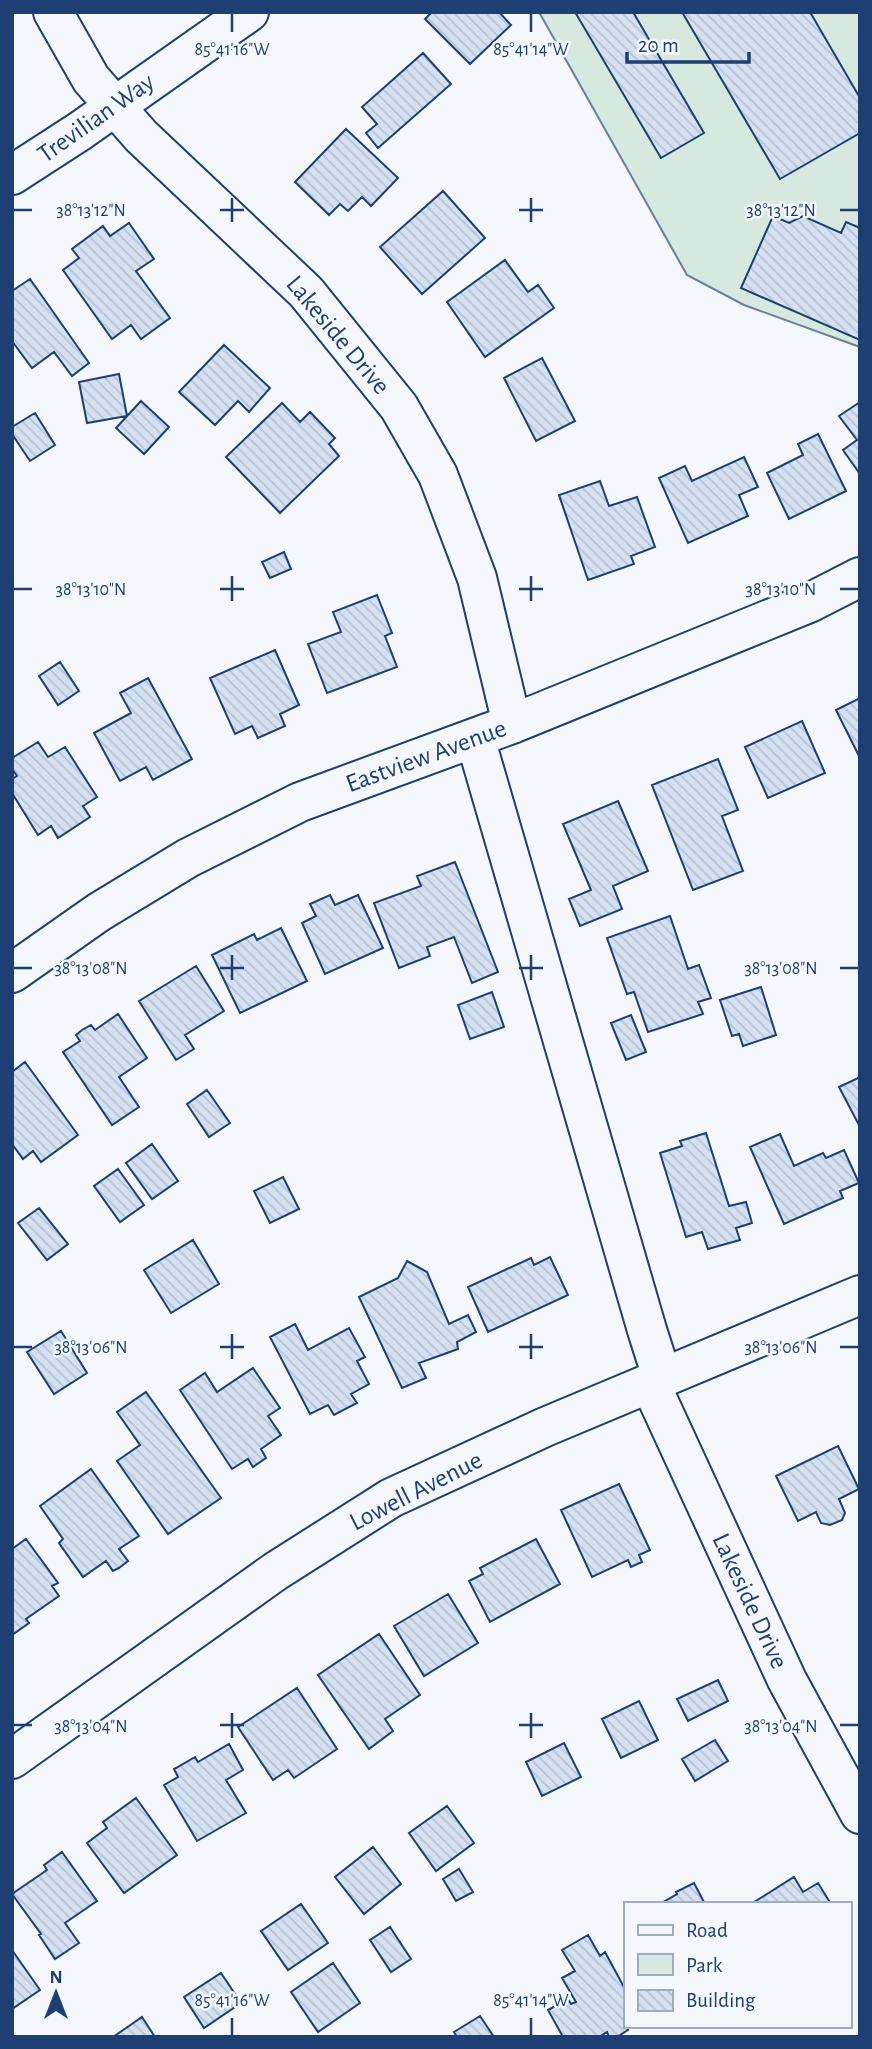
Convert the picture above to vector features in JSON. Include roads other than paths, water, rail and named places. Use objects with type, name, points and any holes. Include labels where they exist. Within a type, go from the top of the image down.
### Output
[{"type":"street","name":"Lakeside Drive","points":[[53,12],[91,79],[141,136],[306,292],[399,407],[439,475],[477,578],[512,724]]},
{"type":"street","name":"Trevilian Way","points":[[12,175],[249,12]]},
{"type":"street","name":"Eastview Avenue","points":[[12,973],[99,912],[188,858],[300,803],[512,724],[809,603],[860,577]]},
{"type":"street","name":"Lakeside Drive","points":[[475,738],[647,1330],[656,1380],[787,1680],[860,1814]]},
{"type":"street","name":"Lowell Avenue","points":[[12,1759],[276,1570],[391,1498],[544,1427],[860,1295]]}]
